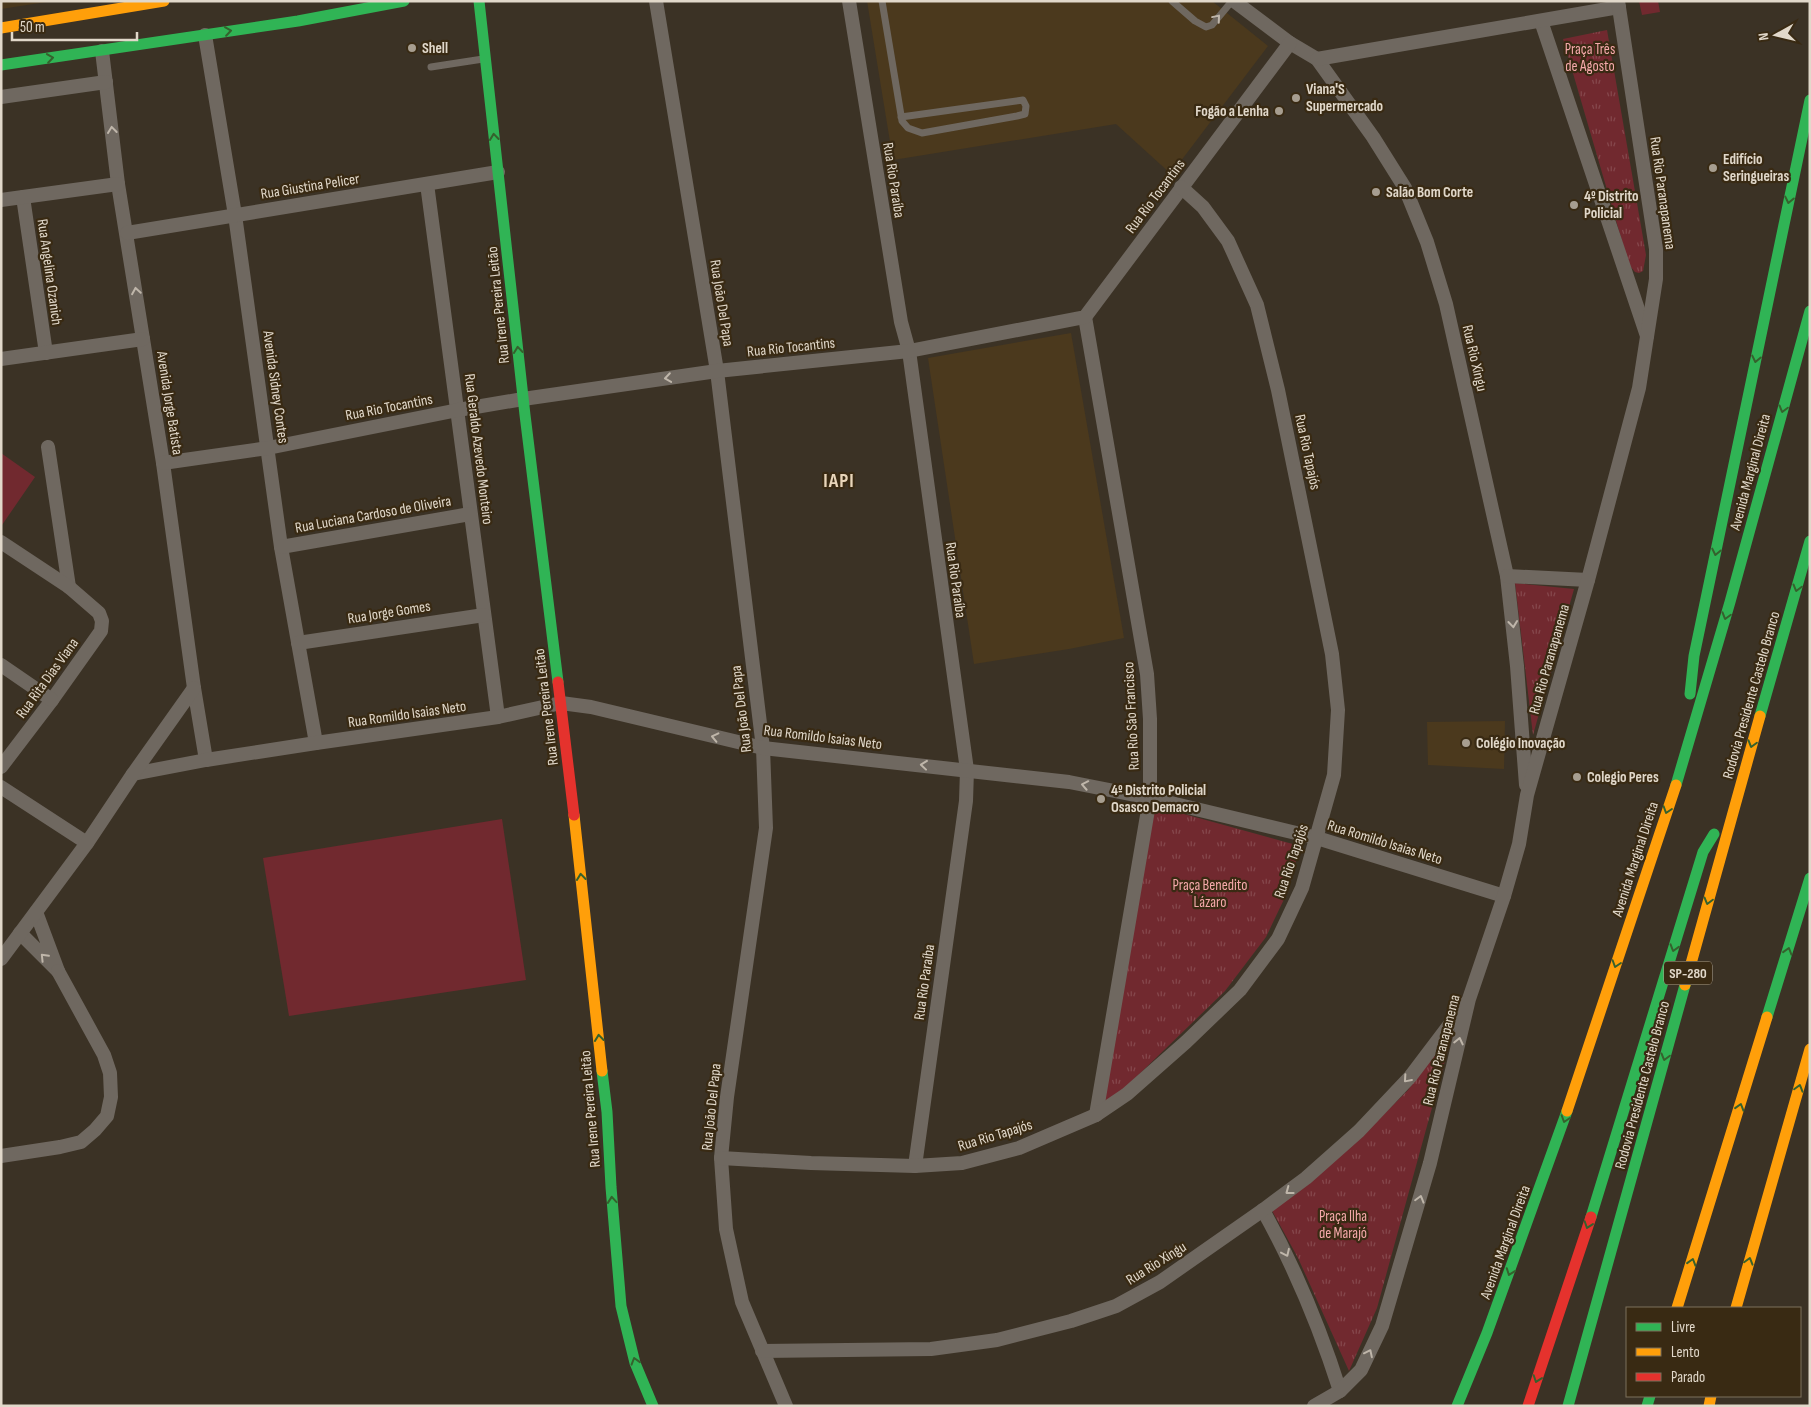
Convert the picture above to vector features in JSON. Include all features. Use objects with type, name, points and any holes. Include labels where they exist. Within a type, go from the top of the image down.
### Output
[{"type":"main road","points":[[1,28],[164,1]]},
{"type":"main road","points":[[1,65],[298,21],[404,1]]},
{"type":"main road","name":"Rua Irene Pereira Leitão","points":[[479,1],[523,399],[561,703],[607,1112],[611,1187],[622,1306],[635,1363],[653,1406]]},
{"type":"main road","points":[[1683,764],[1694,656],[1810,100]]},
{"type":"main road","name":"Avenida Marginal Direita","points":[[1457,1406],[1488,1333],[1556,1145],[1683,764],[1730,602],[1810,311]]},
{"type":"main road","name":"Rodovia Presidente Castelo Branco","points":[[1568,1406],[1810,541]]},
{"type":"main road","points":[[1528,1406],[1604,1178],[1703,852],[1739,790]]},
{"type":"main road","points":[[1678,1307],[1810,878]]},
{"type":"main road","points":[[1736,1307],[1810,1049]]},
{"type":"street","name":"Rua João Del Papa","points":[[656,1],[717,371],[762,748],[766,828],[727,1097],[721,1158],[726,1229],[742,1302],[786,1406]]},
{"type":"street","name":"Rua Rio Paraíba","points":[[849,1],[901,322],[909,350],[967,770],[966,801],[914,1166]]},
{"type":"street","name":"Rua Rio Xingu","points":[[1233,1],[1290,43],[1317,59],[1373,137],[1405,188],[1427,242],[1446,304],[1507,576],[1517,666],[1527,795]]},
{"type":"street","points":[[1317,59],[1541,21],[1618,4]]},
{"type":"street","name":"Rua Rio Paranapanema","points":[[1314,1406],[1340,1391],[1361,1370],[1382,1326],[1430,1163],[1469,999],[1504,896],[1519,844],[1527,795],[1640,388],[1656,279],[1656,249],[1618,4]]},
{"type":"street","points":[[1541,21],[1648,339]]},
{"type":"street","name":"Avenida Sidney Contes","points":[[204,35],[235,214],[281,547],[316,743]]},
{"type":"street","name":"Rua Rio Tocantins","points":[[163,463],[268,448],[523,399],[717,371],[909,350],[1085,317],[1290,43]]},
{"type":"street","name":"Avenida Jorge Batista","points":[[102,51],[118,184],[163,463],[194,688],[206,760]]},
{"type":"street","points":[[1,97],[106,82]]},
{"type":"street","name":"Rua Giustina Pelicer","points":[[127,232],[498,172]]},
{"type":"street","points":[[1,200],[118,184]]},
{"type":"street","name":"Rua Geraldo Azevedo Monteiro","points":[[427,184],[498,718]]},
{"type":"street","name":"Rua Rio Tapajós","points":[[721,1158],[914,1166],[962,1163],[1018,1148],[1096,1115],[1127,1094],[1186,1042],[1240,990],[1278,939],[1302,888],[1334,775],[1338,710],[1332,654],[1280,399],[1257,305],[1228,241],[1203,207],[1181,187]]},
{"type":"street","name":"Rua Angelina Ozanich","points":[[23,197],[46,353]]},
{"type":"street","name":"Rua Rio São Francisco","points":[[1085,317],[1147,674],[1150,719],[1150,798],[1096,1115]]},
{"type":"street","points":[[1,359],[143,339]]},
{"type":"street","points":[[48,447],[69,587]]},
{"type":"street","name":"Rua Luciana Cardoso de Oliveira","points":[[281,547],[470,514]]},
{"type":"street","points":[[1,542],[69,587]]},
{"type":"street","points":[[1507,576],[1588,580]]},
{"type":"street","name":"Rua Rita Dias Viana","points":[[1,767],[101,631],[102,621],[99,612],[69,587]]},
{"type":"street","name":"Rua Jorge Gomes","points":[[298,643],[484,614]]},
{"type":"street","points":[[1,665],[52,700]]},
{"type":"street","points":[[1,959],[87,843],[194,688]]},
{"type":"street","name":"Rua Romildo Isaias Neto","points":[[133,774],[206,760],[316,743],[498,718],[561,703],[591,707],[762,748],[1069,782],[1150,798],[1317,838],[1504,896]]},
{"type":"street","points":[[1,787],[87,843]]},
{"type":"street","points":[[1,1156],[81,1142],[107,1116],[111,1097],[110,1073],[104,1055],[58,971],[36,912]]},
{"type":"street","points":[[20,933],[58,971]]},
{"type":"street","name":"Rua Rio Xingu","points":[[762,1351],[931,1349],[997,1340],[1072,1321],[1116,1306],[1160,1282],[1306,1178],[1359,1131],[1410,1077],[1469,999]]},
{"type":"street","points":[[1263,1210],[1284,1248],[1307,1300],[1340,1391]]},
{"type":"lane","points":[[882,1],[901,117],[908,128],[922,133],[1017,116],[1025,114],[1026,106],[1022,100],[901,117]]},
{"type":"lane","points":[[1172,1],[1195,22],[1206,27],[1212,25],[1233,1]]},
{"type":"lane","points":[[432,67],[485,59]]},
{"type":"shaded area","points":[[1,1],[53,1],[1,9]]},
{"type":"shaded area","points":[[867,1],[1212,1],[1268,46],[1171,174],[1116,124],[893,160]]},
{"type":"shaded area","points":[[1071,333],[1124,638],[974,664],[928,358]]},
{"type":"shaded area","name":"Colégio Inovação","points":[[1505,721],[1504,769],[1428,765],[1427,722]]},
{"type":"green space","points":[[1639,1],[1658,1],[1660,12],[1642,15]]},
{"type":"green space","name":"Praça Três de Agosto","points":[[1607,30],[1646,255],[1643,271],[1639,273],[1635,272],[1629,265],[1563,39]]},
{"type":"green space","points":[[1,453],[35,477],[2,525],[1,525]]},
{"type":"green space","points":[[1515,583],[1574,589],[1533,735]]},
{"type":"green space","name":"Praça Benedito Lázaro","points":[[1155,806],[1300,846],[1287,893],[1266,937],[1225,991],[1127,1086],[1102,1105]]},
{"type":"green space","points":[[502,819],[526,980],[289,1016],[263,858]]},
{"type":"green space","name":"Praça Ilha de Marajó","points":[[1455,1024],[1377,1308],[1349,1371],[1298,1258],[1270,1207],[1359,1139],[1408,1090]]},
{"type":"traffic: fast","points":[[1,65],[298,21],[404,1]]},
{"type":"traffic: fast","points":[[479,1],[525,415],[558,682]]},
{"type":"traffic: fast","points":[[1690,694],[1694,656],[1810,100]]},
{"type":"traffic: fast","points":[[1676,785],[1730,602],[1810,311]]},
{"type":"traffic: fast","points":[[1760,716],[1810,541]]},
{"type":"traffic: fast","points":[[1591,1217],[1703,852],[1714,834]]},
{"type":"traffic: fast","points":[[1767,1017],[1810,878]]},
{"type":"traffic: fast","points":[[1568,1406],[1685,985]]},
{"type":"traffic: fast","points":[[602,1071],[607,1112],[621,1306],[635,1363],[653,1406]]},
{"type":"traffic: fast","points":[[1457,1406],[1487,1333],[1567,1111]]},
{"type":"traffic: fast","points":[[1647,1406],[1650,1397]]},
{"type":"traffic: slow","points":[[1,28],[164,1]]},
{"type":"traffic: slow","points":[[1685,985],[1760,716]]},
{"type":"traffic: slow","points":[[1567,1111],[1676,785]]},
{"type":"traffic: slow","points":[[574,815],[602,1071]]},
{"type":"traffic: slow","points":[[1677,1307],[1767,1017]]},
{"type":"traffic: slow","points":[[1736,1307],[1810,1049]]},
{"type":"traffic: slow","points":[[1709,1406],[1711,1397]]},
{"type":"traffic: jam","points":[[558,682],[574,815]]},
{"type":"traffic: jam","points":[[1528,1406],[1591,1217]]},
{"type":"place","name":"Shell","points":[[412,48]]},
{"type":"place","name":"Viana'S Supermercado","points":[[1296,98]]},
{"type":"place","name":"Fogão a Lenha","points":[[1279,111]]},
{"type":"place","name":"Edifício Seringueiras","points":[[1713,168]]},
{"type":"place","name":"Salão Bom Corte","points":[[1376,192]]},
{"type":"place","name":"4º Distrito Policial","points":[[1574,205]]},
{"type":"place","name":"Colégio Inovação","points":[[1466,743]]},
{"type":"place","name":"Colegio Peres","points":[[1577,777]]},
{"type":"place","name":"4º Distrito Policial Osasco Demacro","points":[[1101,799]]},
{"type":"district","name":"IAPI","points":[[839,480]]}]
